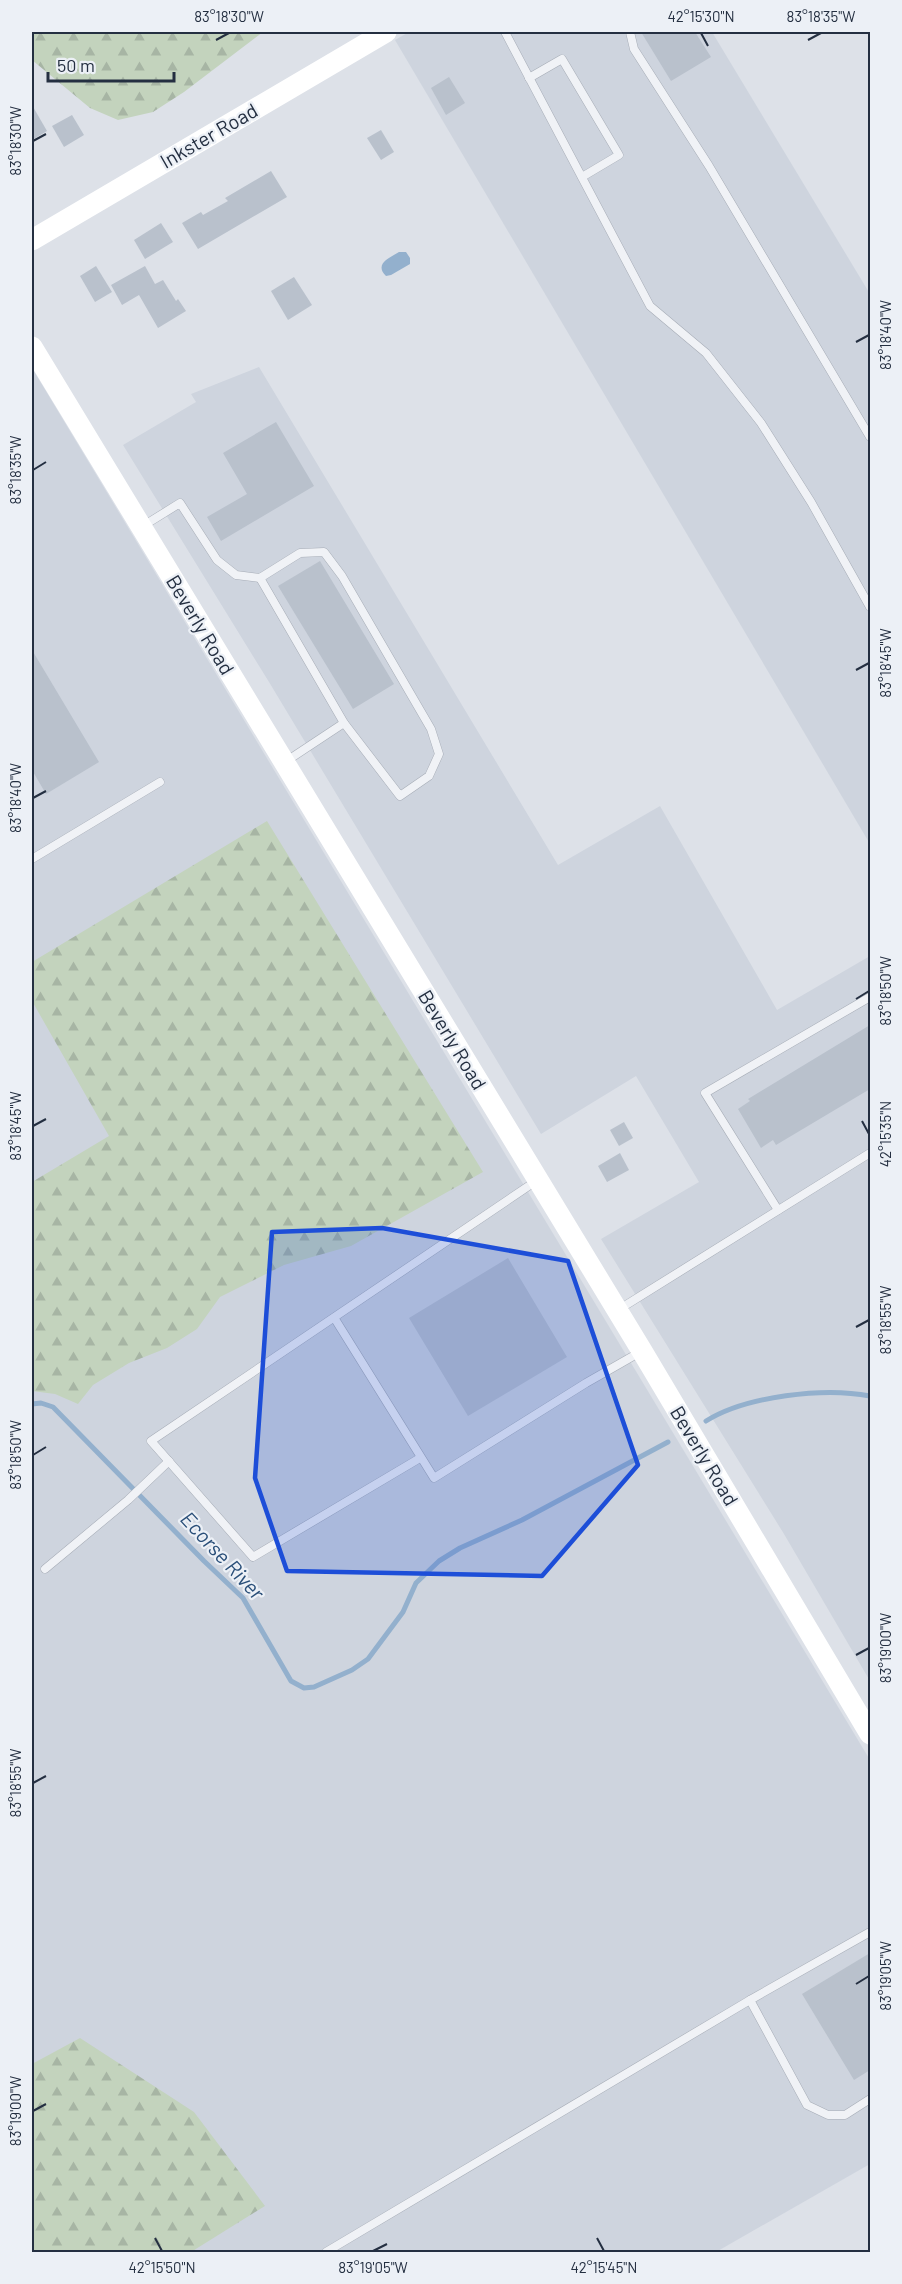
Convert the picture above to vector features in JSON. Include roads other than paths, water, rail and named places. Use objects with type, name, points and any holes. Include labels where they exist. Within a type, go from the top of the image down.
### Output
[{"type":"street","name":"Inkster Road","points":[[32,240],[386,32]]},
{"type":"street","name":"Beverly Road","points":[[32,347],[642,1351],[870,1732]]},
{"type":"lane","points":[[505,32],[650,306],[706,353],[760,423],[811,502],[870,607]]},
{"type":"lane","points":[[630,32],[634,49],[709,166],[870,437]]},
{"type":"lane","points":[[529,78],[562,59],[619,155],[582,177]]},
{"type":"lane","points":[[141,528],[180,503],[217,560],[236,575],[260,578],[300,553],[324,552],[342,576],[431,729],[439,754],[429,776],[400,796],[344,723],[260,578]]},
{"type":"lane","points":[[284,763],[344,723]]},
{"type":"lane","points":[[32,859],[160,782]]},
{"type":"lane","points":[[778,1210],[705,1093],[870,997]]},
{"type":"lane","points":[[617,1311],[870,1152]]},
{"type":"lane","points":[[420,1458],[253,1557],[151,1441],[538,1180]]},
{"type":"lane","points":[[335,1319],[434,1478],[586,1383],[642,1351]]},
{"type":"lane","points":[[45,1569],[128,1500],[168,1461]]},
{"type":"lane","points":[[326,2253],[750,2000],[870,1932]]},
{"type":"lane","points":[[750,2000],[807,2105],[828,2115],[845,2115],[870,2099]]},
{"type":"water","points":[[399,252],[406,252],[410,258],[410,264],[386,276],[382,265]]},
{"type":"waterway","name":"Ecorse River","points":[[706,1421],[742,1405],[786,1396],[808,1393],[851,1393],[870,1396]]},
{"type":"waterway","name":"Ecorse River","points":[[32,1404],[41,1403],[53,1407],[243,1598],[291,1681],[304,1688],[314,1687],[352,1670],[368,1659],[403,1612],[416,1583],[439,1561],[460,1548],[522,1520],[668,1442]]}]
